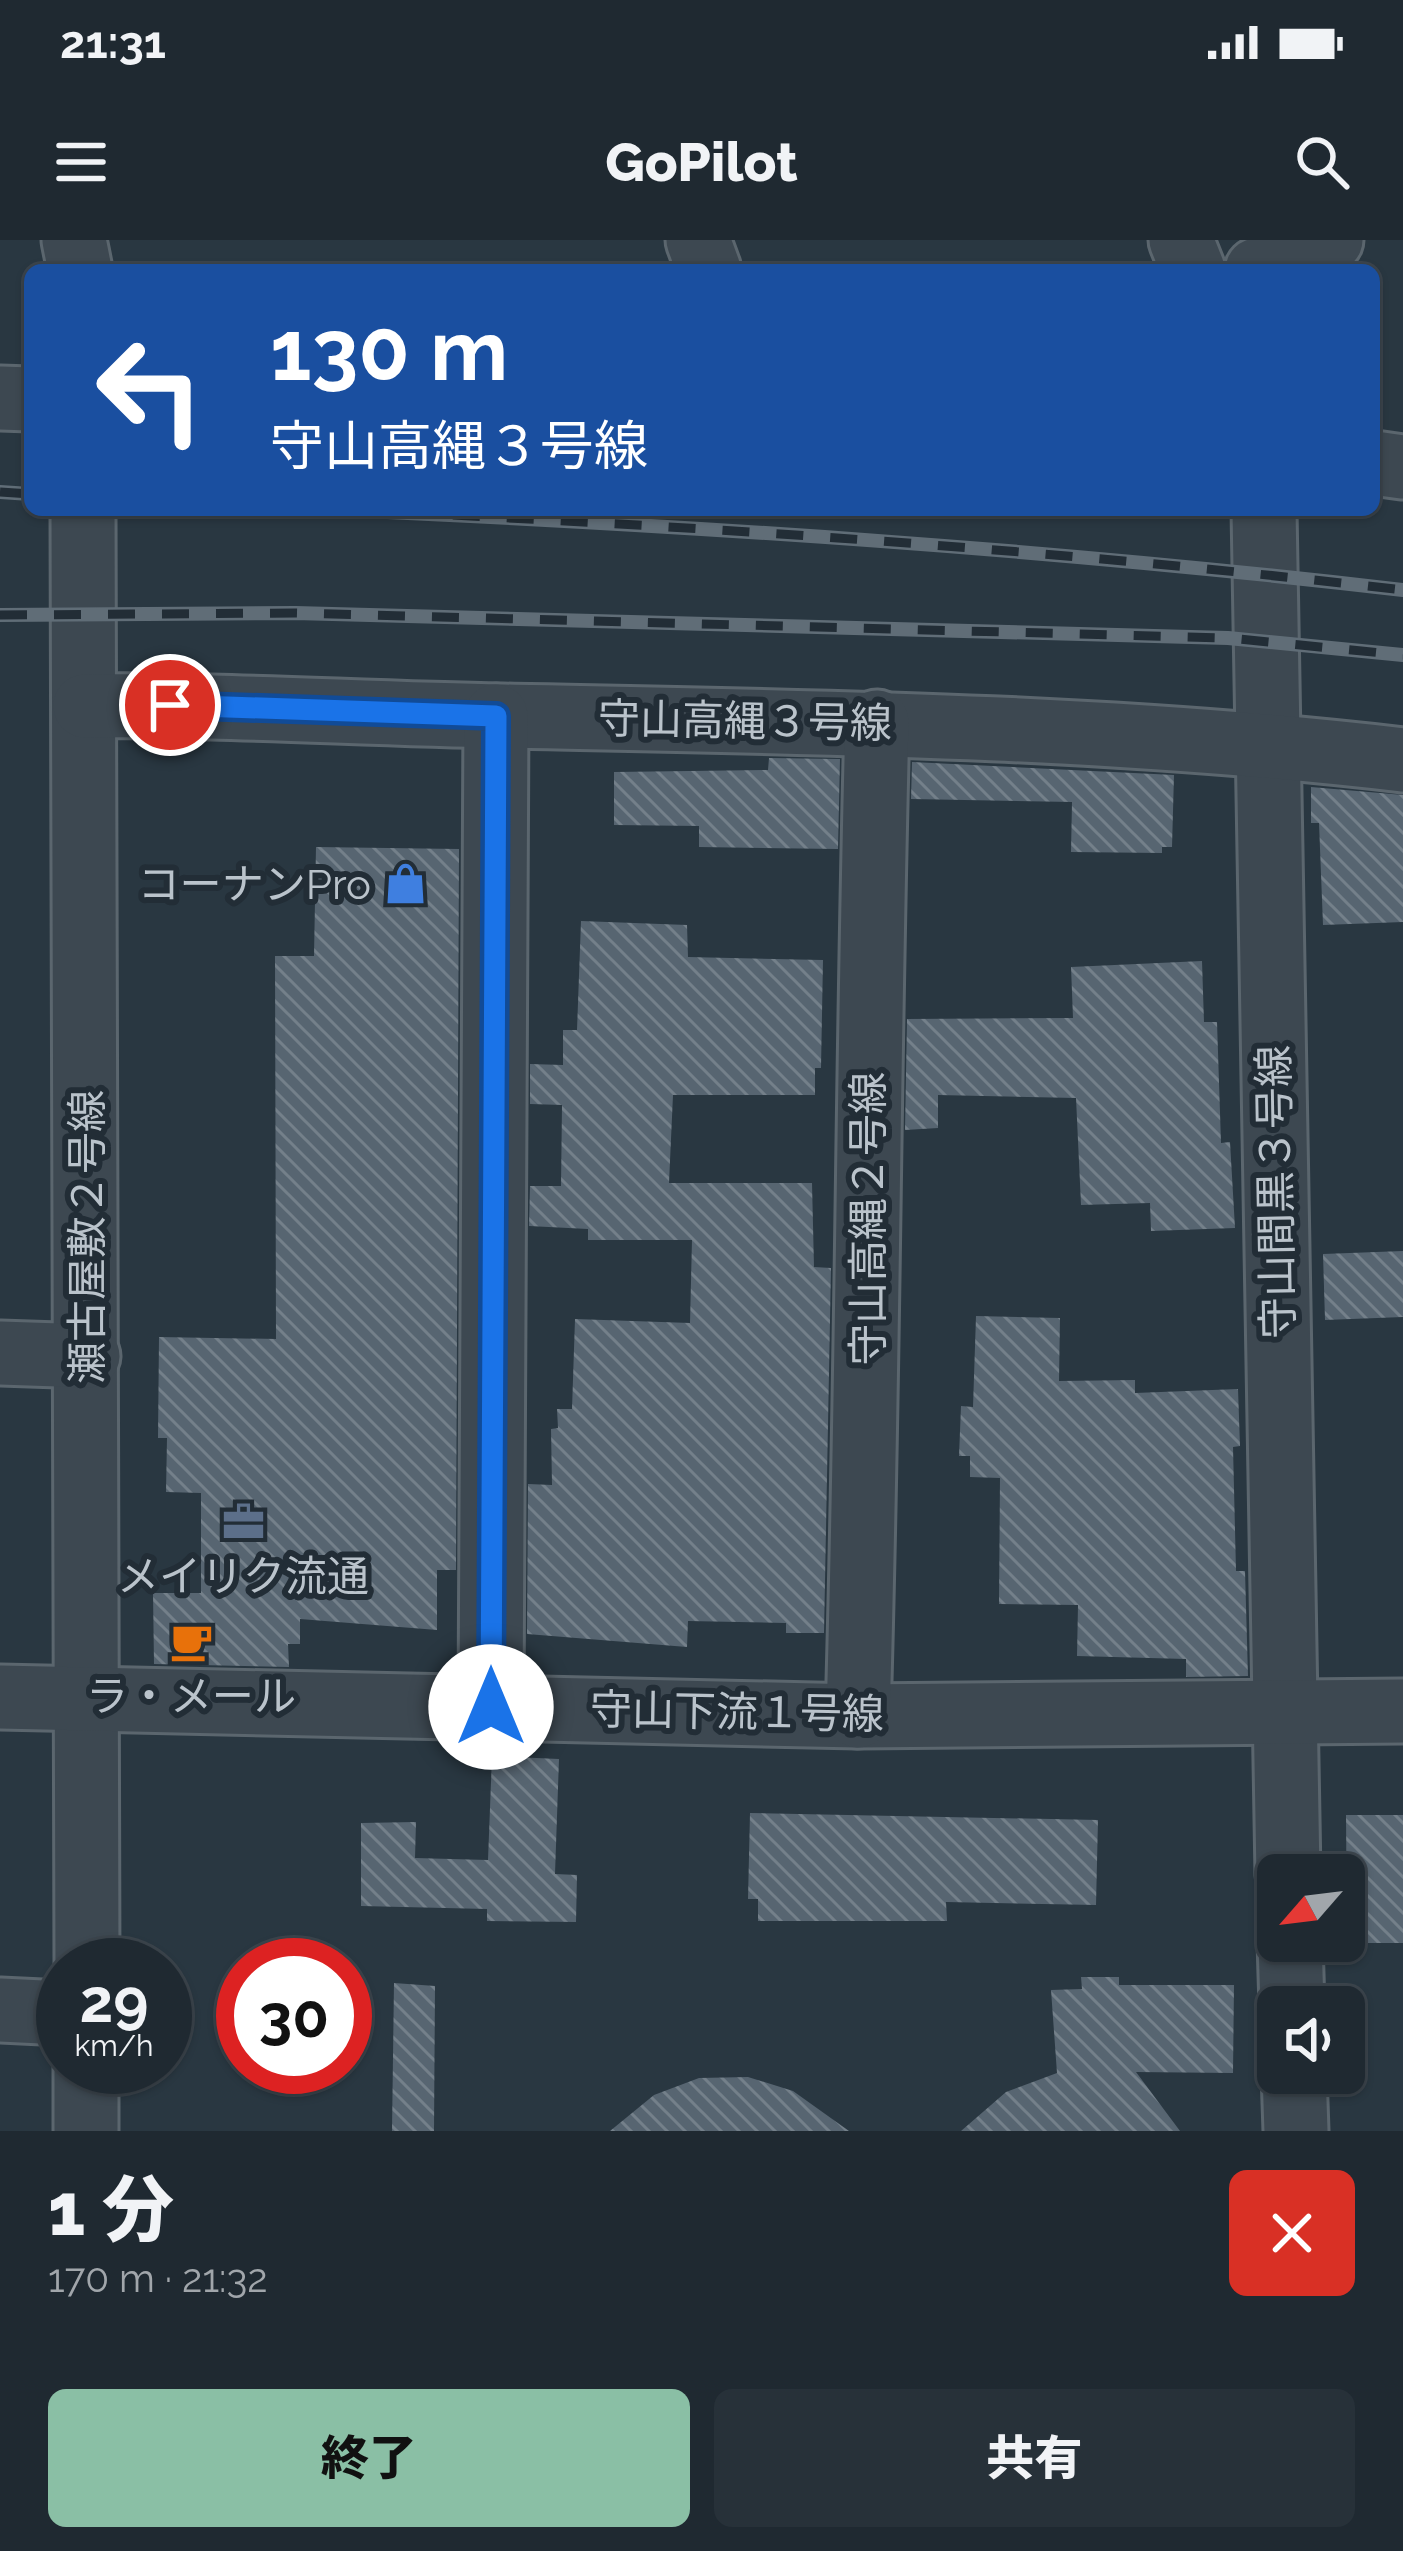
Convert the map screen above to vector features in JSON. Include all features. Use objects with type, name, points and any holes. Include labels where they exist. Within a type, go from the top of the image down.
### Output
[{"type":"street","points":[[1272,264],[1331,240]]},
{"type":"street","name":"瀬古屋敷２号線","points":[[83,516],[86,1938]]},
{"type":"street","name":"守山間黒３号線","points":[[1264,516],[1287,1854]]},
{"type":"street","name":"守山高縄３号線","points":[[85,706],[212,704],[496,716],[877,722],[1271,745],[1403,760]]},
{"type":"street","points":[[491,1707],[496,716]]},
{"type":"street","name":"守山高縄２号線","points":[[858,1716],[870,1307],[866,1121],[877,722]]},
{"type":"street","points":[[0,1353],[88,1356]]},
{"type":"street","name":"守山下流１号線","points":[[0,1697],[88,1695],[858,1716],[1403,1711]]},
{"type":"street","points":[[0,2010],[36,2012]]},
{"type":"street","points":[[86,2094],[86,2131]]},
{"type":"street","points":[[1295,2094],[1296,2131]]},
{"type":"building","points":[[769,758],[840,759],[838,849],[699,847],[699,826],[614,825],[614,772],[768,770]]},
{"type":"building","points":[[912,762],[1174,775],[1172,847],[1162,847],[1162,853],[1071,852],[1072,802],[911,799]]},
{"type":"building","points":[[1311,787],[1403,795],[1403,922],[1323,925],[1319,823],[1311,823]]},
{"type":"building","points":[[316,847],[459,849],[456,1570],[437,1570],[437,1630],[300,1619],[300,1644],[288,1644],[289,1667],[154,1664],[153,1593],[201,1593],[201,1493],[166,1492],[167,1438],[158,1438],[159,1337],[276,1339],[275,956],[314,956]]},
{"type":"building","points":[[581,921],[687,925],[688,957],[823,960],[821,1068],[815,1068],[815,1095],[673,1095],[669,1183],[812,1183],[814,1267],[831,1268],[824,1633],[786,1633],[786,1623],[688,1621],[687,1647],[527,1634],[528,1484],[552,1485],[551,1429],[558,1428],[557,1409],[572,1409],[575,1319],[690,1323],[692,1240],[588,1240],[588,1229],[529,1226],[530,1186],[561,1186],[562,1105],[530,1104],[530,1064],[563,1065],[563,1030],[577,1030]]},
{"type":"building","points":[[1202,961],[1204,1022],[1217,1022],[1221,1143],[1230,1142],[1235,1228],[1151,1231],[1150,1203],[1081,1205],[1076,1098],[938,1095],[938,1128],[905,1130],[907,1019],[1073,1018],[1071,967]]},
{"type":"building","points":[[1403,1251],[1403,1317],[1325,1320],[1323,1254]]},
{"type":"building","points":[[976,1316],[1060,1318],[1059,1381],[1135,1380],[1135,1393],[1238,1389],[1240,1446],[1233,1447],[1236,1571],[1245,1571],[1248,1676],[1186,1677],[1186,1659],[1077,1656],[1078,1605],[999,1604],[1000,1478],[970,1477],[970,1456],[959,1456],[961,1406],[973,1407]]},
{"type":"building","points":[[492,1756],[559,1759],[555,1874],[577,1875],[576,1922],[487,1921],[487,1909],[361,1906],[361,1823],[416,1822],[415,1858],[488,1860]]},
{"type":"building","points":[[750,1813],[1098,1820],[1096,1905],[946,1902],[947,1921],[758,1921],[758,1899],[748,1899]]},
{"type":"building","points":[[1346,1815],[1403,1815],[1403,1943],[1365,1943],[1365,1854],[1346,1854]]},
{"type":"building","points":[[1081,1977],[1119,1977],[1119,1985],[1234,1985],[1233,2073],[1136,2072],[1180,2131],[961,2131],[1006,2092],[1057,2073],[1051,1990],[1082,1989]]},
{"type":"building","points":[[394,1983],[435,1986],[434,2131],[392,2131]]},
{"type":"building","points":[[748,2077],[793,2091],[849,2131],[610,2131],[654,2095],[699,2078]]},
{"type":"railway","points":[[0,492],[24,494]]},
{"type":"railway","points":[[467,516],[874,541],[1403,590]]},
{"type":"railway","points":[[0,615],[295,613],[1228,638],[1403,655]]},
{"type":"place","name":"コーナンPro","points":[[405,884]]},
{"type":"place","name":"メイリク流通","points":[[243,1522]]},
{"type":"place","name":"ラ・メール","points":[[191,1642]]},
{"type":"route","points":[[170,705],[496,716],[491,1707]]}]
